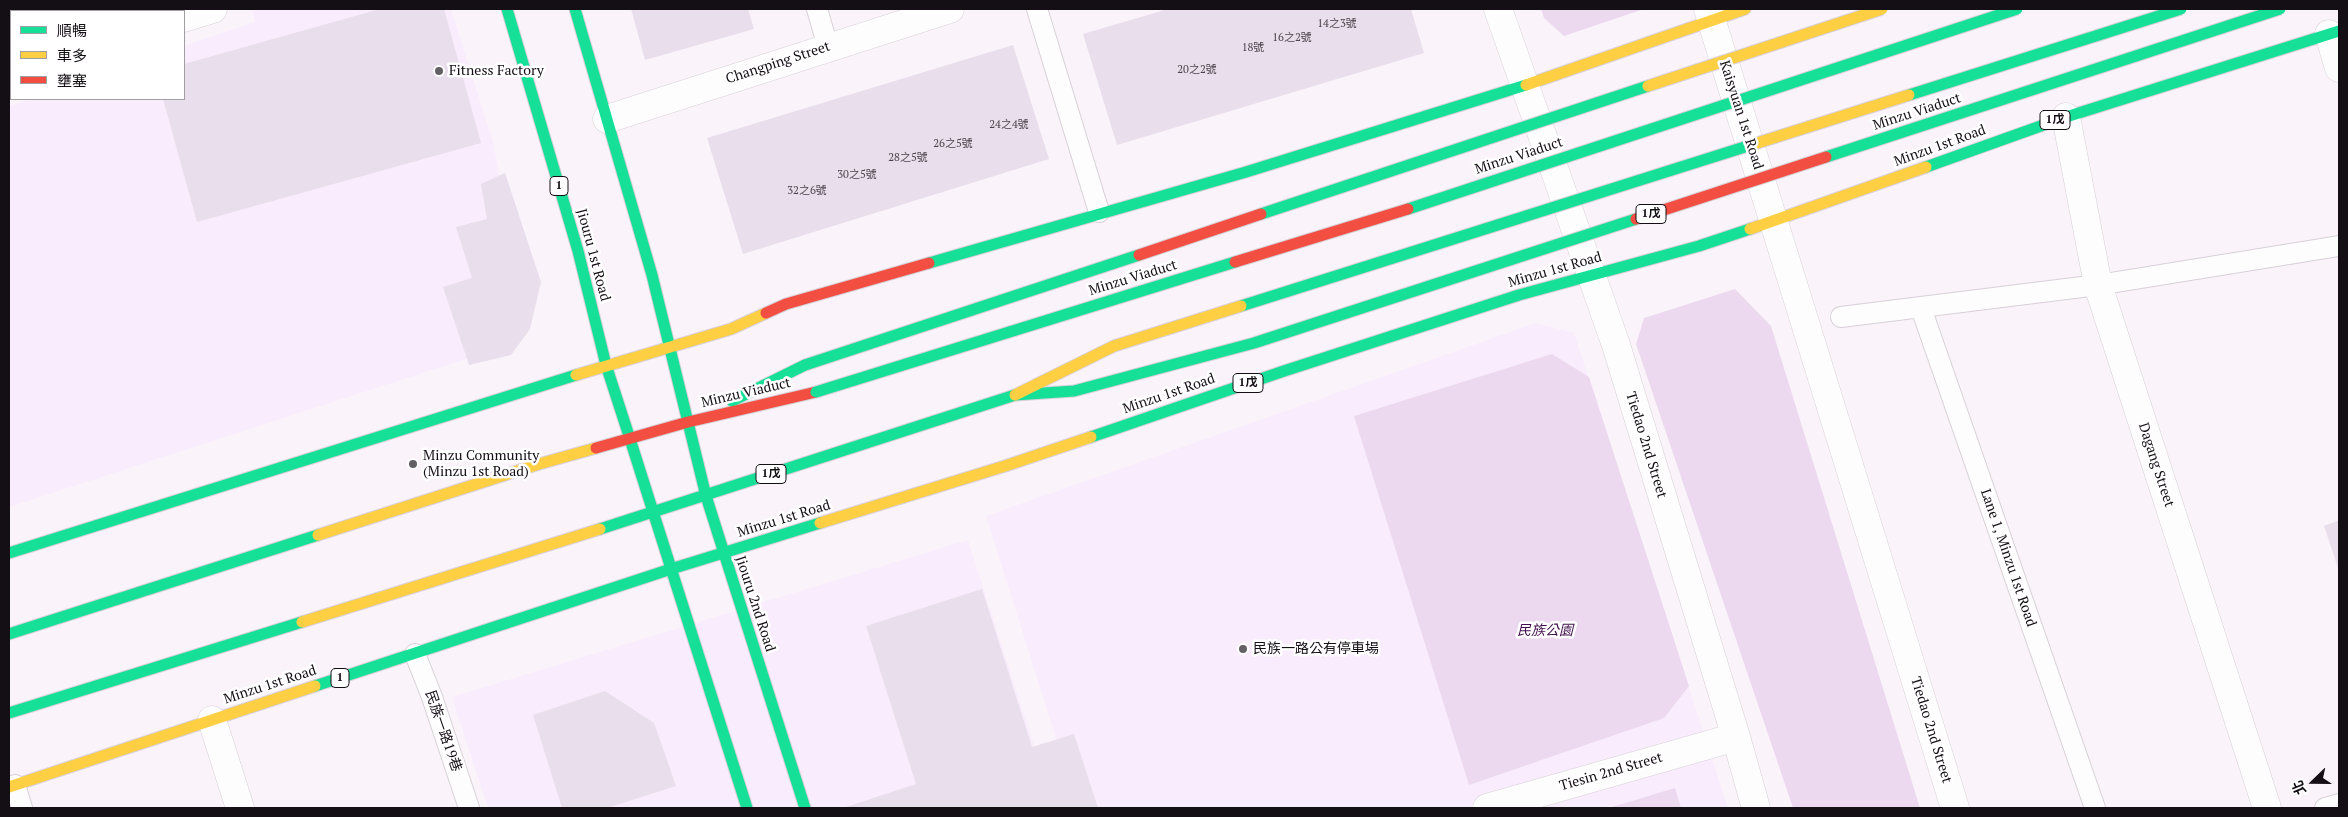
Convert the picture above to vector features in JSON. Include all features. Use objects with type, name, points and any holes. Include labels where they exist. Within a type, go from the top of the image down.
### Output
[{"type":"main road","name":"Jiouru 1st Road","points":[[507,9],[578,251],[606,366]]},
{"type":"main road","points":[[575,9],[652,275],[670,348]]},
{"type":"main road","points":[[9,552],[606,366],[731,329],[786,304],[1099,212],[1246,172],[1525,86],[1710,15],[1745,9]]},
{"type":"main road","name":"Minzu Viaduct","points":[[688,422],[805,365],[1882,9]]},
{"type":"main road","name":"Minzu Viaduct","points":[[688,422],[816,392],[1408,209],[2017,9]]},
{"type":"main road","name":"Minzu Viaduct","points":[[706,496],[1016,395],[1114,346],[2180,9]]},
{"type":"main road","name":"Minzu Viaduct","points":[[1016,395],[1074,390],[1254,343],[2280,9]]},
{"type":"main road","name":"Minzu 1st Road","points":[[12,786],[671,569],[1005,466],[1284,371],[1519,295],[1699,246],[1775,221],[2066,117],[2334,32]]},
{"type":"main road","name":"Jiouru 2nd Road","points":[[670,348],[706,496],[805,808]]},
{"type":"main road","name":"1","points":[[606,366],[630,439]]},
{"type":"main road","points":[[9,634],[539,464],[688,422]]},
{"type":"main road","points":[[630,439],[747,808]]},
{"type":"main road","points":[[9,713],[706,496]]},
{"type":"street","points":[[185,18],[213,9]]},
{"type":"street","name":"Changping Street","points":[[607,119],[950,9]]},
{"type":"street","name":"Tiedao 2nd Street","points":[[1498,9],[1618,354],[1736,737],[1756,808]]},
{"type":"street","name":"Kaisyuan 1st Road","points":[[1710,15],[1775,221]]},
{"type":"street","points":[[2334,32],[2339,68]]},
{"type":"street","name":"Dagang Street","points":[[2066,117],[2098,285],[2267,808]]},
{"type":"street","name":"Tiedao 2nd Street","points":[[1775,221],[1807,334],[1955,808]]},
{"type":"street","points":[[212,720],[240,808]]},
{"type":"street","name":"Tiesin 2nd Street","points":[[1487,808],[1736,737]]},
{"type":"lane","points":[[817,9],[828,47]]},
{"type":"lane","points":[[1037,9],[1099,212]]},
{"type":"lane","points":[[1841,317],[2098,285],[2339,246]]},
{"type":"lane","name":"Lane 1, Minzu 1st Road","points":[[1921,308],[2095,808]]},
{"type":"lane","name":"民族一路19巷","points":[[415,654],[432,697],[469,808]]},
{"type":"lane","points":[[12,786],[22,808]]},
{"type":"lane","points":[[2325,808],[2339,804]]},
{"type":"shaded area","points":[[252,9],[451,9],[493,142],[526,308],[487,352],[9,507],[9,106],[28,100],[185,100],[185,46],[255,22]]},
{"type":"shaded area","points":[[1536,323],[1574,333],[1728,808],[1078,808],[986,516]]},
{"type":"shaded area","points":[[968,540],[1054,808],[488,808],[452,697]]},
{"type":"green space","points":[[1541,9],[1644,9],[1564,36],[1544,18]]},
{"type":"green space","points":[[1735,289],[1771,326],[1920,808],[1793,808],[1636,344],[1644,318]]},
{"type":"green space","name":"民族公園","points":[[1552,354],[1589,377],[1689,686],[1664,718],[1469,785],[1354,416]]},
{"type":"green space","points":[[1675,788],[1681,808],[1609,808]]},
{"type":"building","points":[[380,9],[444,9],[481,143],[197,222],[163,100],[185,100],[185,64]]},
{"type":"building","points":[[631,9],[748,9],[754,29],[645,60]]},
{"type":"building","points":[[1168,9],[1411,9],[1424,53],[1117,145],[1083,34]]},
{"type":"building","points":[[1013,45],[1049,159],[743,254],[707,138]]},
{"type":"building","points":[[505,173],[541,282],[530,329],[511,355],[469,365],[443,287],[472,278],[456,227],[487,219],[481,184]]},
{"type":"building","points":[[2339,520],[2339,571],[2324,526]]},
{"type":"building","points":[[982,589],[1032,747],[1074,734],[1098,808],[843,808],[916,784],[866,626]]},
{"type":"building","points":[[605,691],[654,723],[676,786],[607,808],[562,808],[533,715]]},
{"type":"traffic: fast","points":[[507,9],[578,251],[606,365],[630,439]]},
{"type":"traffic: fast","points":[[575,9],[652,275],[706,496],[724,553]]},
{"type":"traffic: fast","points":[[1408,209],[2017,9]]},
{"type":"traffic: fast","points":[[1909,95],[2181,9]]},
{"type":"traffic: fast","points":[[1826,157],[2280,9]]},
{"type":"traffic: fast","points":[[1926,167],[2066,117],[2339,31]]},
{"type":"traffic: fast","points":[[929,263],[1246,172],[1526,85]]},
{"type":"traffic: fast","points":[[1261,214],[1648,86]]},
{"type":"traffic: fast","points":[[1241,306],[1751,145]]},
{"type":"traffic: fast","points":[[1015,395],[1074,391],[1254,343],[1636,219]]},
{"type":"traffic: fast","points":[[1091,437],[1284,371],[1519,295],[1699,246],[1750,229]]},
{"type":"traffic: fast","points":[[805,365],[1139,255]]},
{"type":"traffic: fast","points":[[816,392],[1235,262]]},
{"type":"traffic: fast","points":[[732,401],[805,365]]},
{"type":"traffic: fast","points":[[9,553],[576,375]]},
{"type":"traffic: fast","points":[[600,529],[1015,395]]},
{"type":"traffic: fast","points":[[630,439],[747,808]]},
{"type":"traffic: fast","points":[[315,686],[671,569],[820,523]]},
{"type":"traffic: fast","points":[[9,634],[318,535]]},
{"type":"traffic: fast","points":[[724,553],[805,808]]},
{"type":"traffic: fast","points":[[9,713],[302,622]]},
{"type":"traffic: slow","points":[[1526,85],[1745,9]]},
{"type":"traffic: slow","points":[[1648,86],[1882,9]]},
{"type":"traffic: slow","points":[[1751,145],[1909,95]]},
{"type":"traffic: slow","points":[[1750,229],[1926,167]]},
{"type":"traffic: slow","points":[[1015,395],[1114,346],[1241,306]]},
{"type":"traffic: slow","points":[[576,375],[731,329],[766,313]]},
{"type":"traffic: slow","points":[[820,523],[1005,466],[1091,437]]},
{"type":"traffic: slow","points":[[318,535],[539,464],[596,448]]},
{"type":"traffic: slow","points":[[302,622],[600,529]]},
{"type":"traffic: slow","points":[[9,787],[315,686]]},
{"type":"traffic: jam","points":[[1636,219],[1826,157]]},
{"type":"traffic: jam","points":[[1235,262],[1408,209]]},
{"type":"traffic: jam","points":[[1139,255],[1261,214]]},
{"type":"traffic: jam","points":[[766,313],[786,304],[929,263]]},
{"type":"traffic: jam","points":[[596,448],[688,422],[816,392]]},
{"type":"place","name":"Fitness Factory","points":[[439,71]]},
{"type":"place","name":"Minzu Community (Minzu 1st Road)","points":[[413,464]]},
{"type":"place","name":"民族一路公有停車場","points":[[1243,649]]}]
